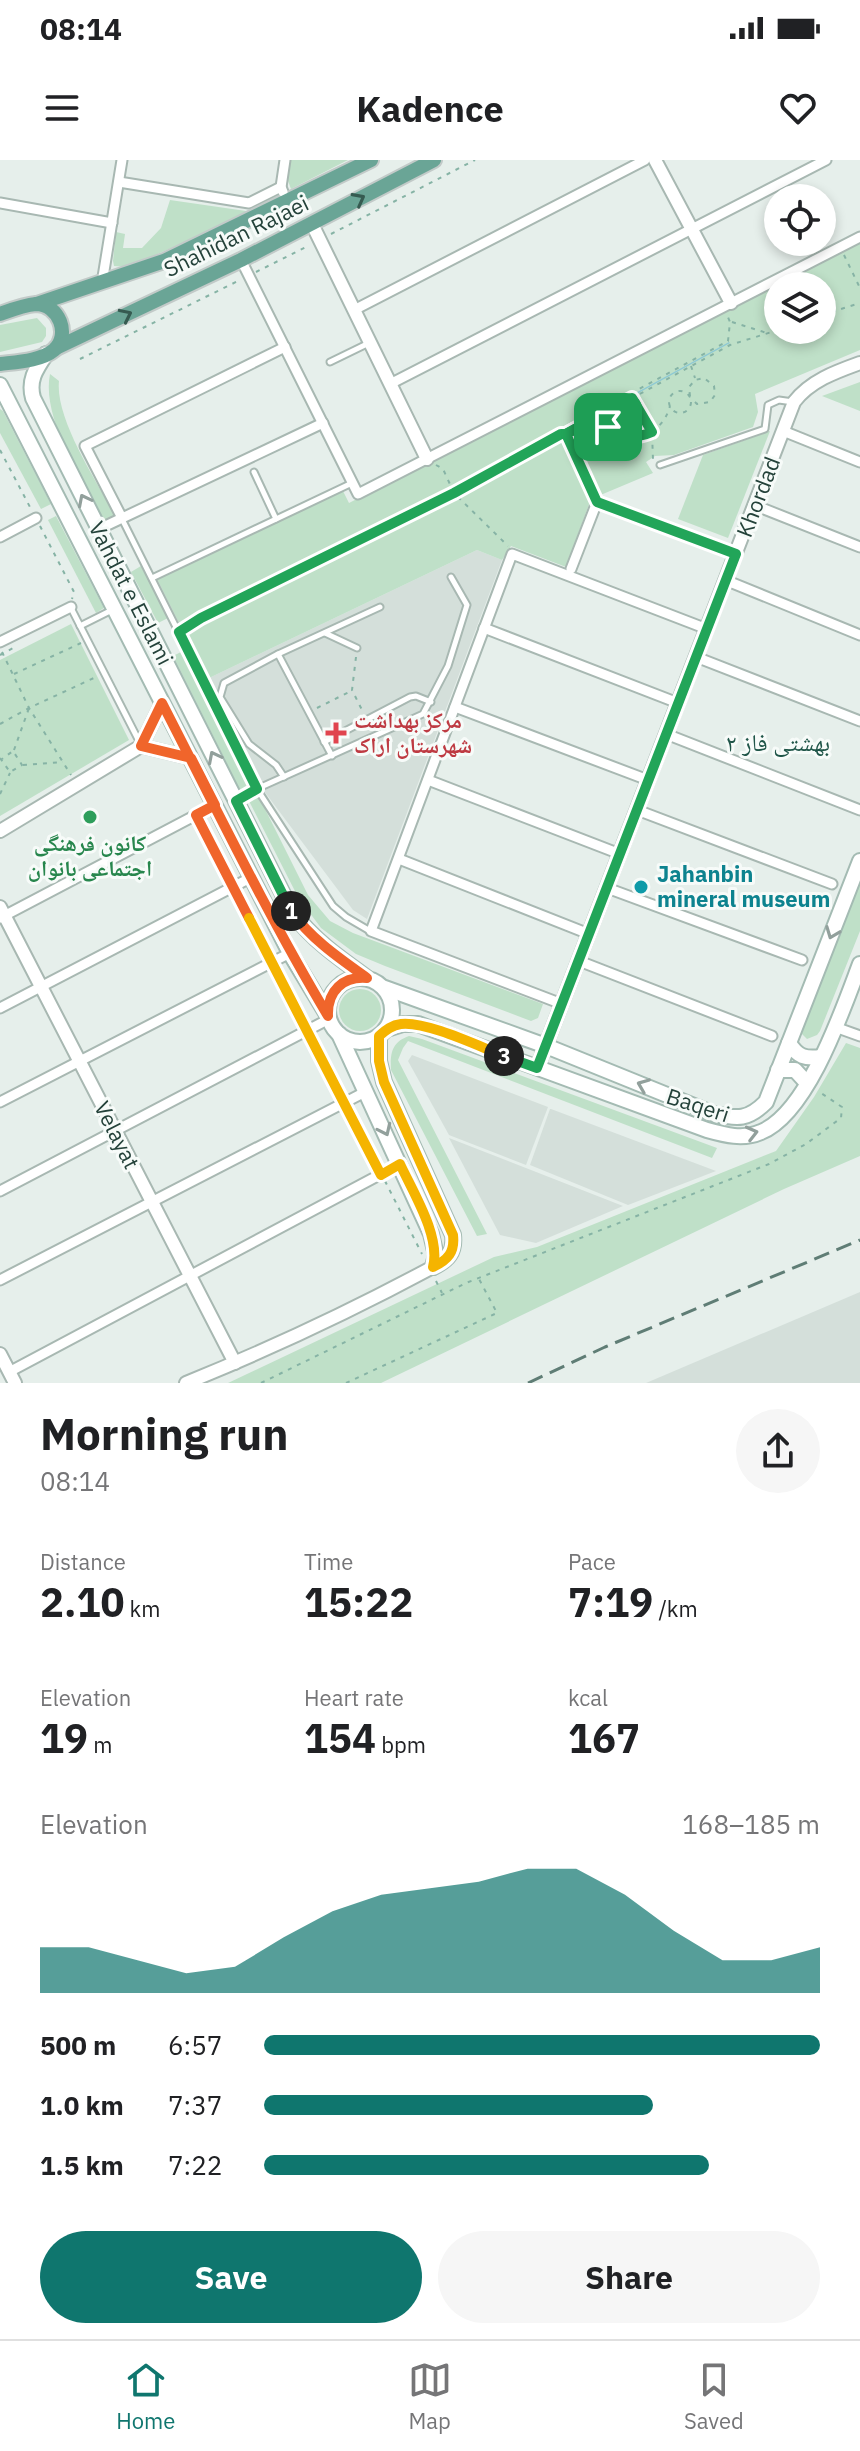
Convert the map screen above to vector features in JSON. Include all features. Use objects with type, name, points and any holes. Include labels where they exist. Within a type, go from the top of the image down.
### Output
[{"type":"main road","name":"Shahidan Rajaei","points":[[0,314],[164,261],[371,160]]},
{"type":"main road","name":"Shahidan Rajaei","points":[[0,364],[51,351],[241,260],[434,160]]},
{"type":"main road","points":[[37,304],[51,309],[59,320],[62,335],[51,351]]},
{"type":"main road","name":"Vahdat e Eslami","points":[[51,351],[35,370],[31,386],[33,398],[236,801],[292,912],[331,953],[367,978]]},
{"type":"main road","name":"Vahdat e Eslami","points":[[0,385],[290,953],[329,1017]]},
{"type":"main road","points":[[17,418],[19,411],[25,407],[32,406],[39,410]]},
{"type":"main road","name":"Baqeri","points":[[385,988],[546,1046],[714,1114],[736,1119],[755,1113],[766,1102],[860,861]]},
{"type":"main road","name":"Baqeri","points":[[383,1032],[403,1024],[418,1024],[728,1137],[762,1132],[781,1119],[821,1057],[860,964]]},
{"type":"main road","points":[[339,1034],[354,1041],[372,1040],[383,1032],[392,1019],[393,1008],[385,988],[367,978],[346,980],[338,986],[328,1005],[329,1017],[367,1091],[434,1241],[436,1255],[432,1268]]},
{"type":"main road","points":[[383,1032],[379,1061],[384,1082],[453,1235],[451,1253],[432,1268]]},
{"type":"main road","points":[[789,1043],[799,1056],[809,1059],[821,1057]]},
{"type":"main road","points":[[778,1070],[795,1070],[807,1083]]},
{"type":"street","points":[[102,283],[122,160]]},
{"type":"street","points":[[285,160],[281,187],[289,201]]},
{"type":"street","points":[[354,310],[645,160]]},
{"type":"street","points":[[655,160],[692,229],[727,305]]},
{"type":"street","points":[[390,384],[826,160]]},
{"type":"street","points":[[119,182],[249,203],[281,187]]},
{"type":"street","points":[[0,203],[112,223]]},
{"type":"street","points":[[312,224],[427,459]]},
{"type":"street","points":[[241,260],[358,494],[860,237]]},
{"type":"street","points":[[122,518],[85,446],[285,347]]},
{"type":"street","points":[[794,402],[812,383],[860,363]]},
{"type":"street","name":"Khordad","points":[[537,1068],[794,402]]},
{"type":"street","points":[[99,529],[323,423]]},
{"type":"street","points":[[783,431],[860,462]]},
{"type":"street","points":[[571,569],[597,502],[736,554]]},
{"type":"street","points":[[754,505],[860,547]]},
{"type":"street","points":[[0,537],[36,518]]},
{"type":"street","points":[[562,1004],[371,931],[512,554],[707,629]]},
{"type":"street","points":[[725,580],[860,635]]},
{"type":"street","points":[[0,645],[71,607]]},
{"type":"street","points":[[484,628],[678,703]]},
{"type":"street","points":[[696,657],[860,721]]},
{"type":"street","points":[[0,831],[141,746],[162,703]]},
{"type":"street","points":[[455,707],[648,780]]},
{"type":"street","points":[[666,734],[860,810]]},
{"type":"street","points":[[141,746],[191,758]]},
{"type":"street","points":[[428,780],[620,854]]},
{"type":"street","points":[[2,913],[215,805]]},
{"type":"street","points":[[637,810],[832,884]]},
{"type":"street","points":[[399,859],[589,934]]},
{"type":"street","points":[[0,1008],[252,877]]},
{"type":"street","points":[[607,888],[802,960]]},
{"type":"street","name":"Velayat","points":[[2,913],[235,1363]]},
{"type":"street","points":[[0,1102],[290,953]]},
{"type":"street","points":[[579,961],[772,1036]]},
{"type":"street","points":[[0,1191],[329,1017]]},
{"type":"street","points":[[835,1027],[860,1036]]},
{"type":"street","points":[[0,1280],[367,1091]]},
{"type":"street","points":[[0,1354],[12,1378],[190,1276],[400,1164]]},
{"type":"street","points":[[186,1383],[342,1315],[432,1268]]},
{"type":"lane","points":[[330,362],[370,343]]},
{"type":"lane","points":[[660,465],[765,429],[768,405],[779,400],[794,402]]},
{"type":"lane","points":[[254,472],[276,519]]},
{"type":"lane","points":[[152,578],[352,483]]},
{"type":"lane","points":[[122,518],[257,789],[333,906],[371,931]]},
{"type":"lane","points":[[236,801],[423,714],[448,666],[467,605],[451,577]]},
{"type":"lane","points":[[71,607],[141,746]]},
{"type":"lane","points":[[284,777],[276,765],[249,744],[220,697],[224,683],[278,654],[380,607]]},
{"type":"lane","points":[[80,626],[114,609]]},
{"type":"lane","points":[[324,633],[357,648]]},
{"type":"lane","points":[[278,654],[332,756]]},
{"type":"lane","points":[[324,742],[410,697],[431,702]]},
{"type":"path","points":[[80,359],[475,160]]},
{"type":"path","points":[[840,247],[860,288]]},
{"type":"path","points":[[836,311],[860,303]]},
{"type":"path","points":[[179,632],[201,618],[454,493],[728,341],[730,322],[727,305]]},
{"type":"path","points":[[730,322],[764,332]]},
{"type":"path","points":[[561,434],[730,345],[764,334]]},
{"type":"path","points":[[691,366],[695,380]]},
{"type":"path","points":[[599,416],[621,436],[637,437],[652,432],[664,421],[670,399],[677,391],[684,392],[690,397],[697,404],[706,404],[715,395],[714,386],[708,379],[695,380],[689,387],[690,397],[690,406],[684,412],[676,412],[670,406]]},
{"type":"path","points":[[632,398],[652,432],[653,460],[660,465]]},
{"type":"path","points":[[566,434],[597,502]]},
{"type":"path","points":[[427,459],[443,469],[454,493],[506,543],[512,554]]},
{"type":"path","points":[[13,674],[87,640]]},
{"type":"path","points":[[0,645],[29,708],[77,784]]},
{"type":"path","points":[[357,648],[352,690],[367,719]]},
{"type":"path","points":[[0,724],[104,674]]},
{"type":"path","points":[[309,712],[352,690]]},
{"type":"path","points":[[10,772],[1,759],[13,751],[29,708]]},
{"type":"path","points":[[13,751],[22,765]]},
{"type":"path","points":[[0,794],[10,772],[22,765],[63,762]]},
{"type":"path","points":[[196,815],[443,1294]]},
{"type":"path","points":[[261,1383],[479,1278],[769,1164],[806,1144],[841,1118],[842,1107],[807,1083]]},
{"type":"path","points":[[346,1383],[497,1313],[479,1278]]},
{"type":"shaded area","name":"مرکز بهداشت شهرستان اراک","points":[[477,550],[502,560],[367,919],[353,910],[261,787],[207,679]]},
{"type":"shaded area","points":[[412,1055],[548,1107],[526,1165],[449,1135],[408,1061]]},
{"type":"shaded area","points":[[550,1109],[716,1171],[628,1205],[530,1165]]},
{"type":"shaded area","points":[[449,1138],[623,1206],[536,1243],[500,1235]]},
{"type":"shaded area","points":[[860,1292],[860,1383],[646,1383]]},
{"type":"green space","points":[[290,160],[348,160],[291,189],[287,178]]},
{"type":"green space","points":[[170,200],[253,212],[128,267],[114,266],[116,232],[125,234],[123,248],[142,248],[161,228]]},
{"type":"green space","points":[[860,242],[860,350],[755,394],[758,412],[753,427],[674,455],[655,456],[646,462],[653,473],[591,499],[566,567],[511,546],[502,560],[477,550],[207,679],[157,579],[343,491],[349,503],[764,291],[764,344],[836,344],[836,272],[801,272]]},
{"type":"green space","points":[[37,318],[46,328],[42,342],[0,352],[0,325]]},
{"type":"green space","points":[[50,374],[59,381],[70,432],[116,517],[104,522],[58,430],[49,392]]},
{"type":"green space","points":[[860,382],[860,411],[822,396]]},
{"type":"green space","points":[[0,409],[51,504],[41,509],[0,433]]},
{"type":"green space","points":[[770,431],[728,538],[678,519],[703,455]]},
{"type":"green space","points":[[56,516],[104,608],[96,613],[48,520]]},
{"type":"green space","points":[[141,566],[168,618],[158,623],[131,572]]},
{"type":"green space","points":[[71,624],[129,740],[0,816],[0,660]]},
{"type":"green space","points":[[183,651],[251,788],[240,790],[173,656]]},
{"type":"green space","points":[[258,795],[308,895],[330,921],[353,933],[543,1004],[538,1018],[531,1021],[356,954],[321,928],[298,897],[249,801]]},
{"type":"green space","points":[[860,875],[860,931],[820,1031],[807,1039],[800,1032]]},
{"type":"green space","points":[[360,989],[375,995],[381,1010],[375,1025],[360,1031],[345,1025],[339,1010],[345,995]]},
{"type":"green space","points":[[409,1036],[717,1148],[712,1158],[408,1041],[398,1060],[487,1234],[477,1236],[391,1070],[393,1049],[399,1041]]},
{"type":"green space","points":[[846,1043],[860,1048],[860,1156],[784,1189],[381,1383],[228,1383],[494,1257],[537,1247],[776,1151],[814,1097]]},
{"type":"water","points":[[729,342],[730,343],[566,431]]},
{"type":"railway","points":[[528,1383],[605,1347],[860,1240]]},
{"type":"place","name":"مرکز بهداشت شهرستان اراک","points":[[336,733]]},
{"type":"place","name":"کانون فرهنگی اجتماعی بانوان","points":[[90,817]]},
{"type":"place","name":"Jahanbin mineral museum","points":[[641,887]]},
{"type":"district","name":"بهشتی فاز ۲","points":[[778,743]]},
{"type":"route","points":[[608,427],[599,416],[561,434],[454,493],[201,618],[179,632],[257,789],[236,801],[292,912],[331,953],[367,978],[346,980],[338,986],[331,995],[328,1016],[290,953],[252,877],[191,758],[162,703],[141,746],[191,758],[215,805],[196,815],[381,1175],[400,1164],[434,1241],[436,1255],[433,1267],[451,1253],[453,1235],[384,1082],[379,1061],[379,1036],[395,1025],[418,1024],[537,1068],[736,554],[597,502],[566,434],[599,416],[632,398],[652,432],[629,437],[621,436],[608,427]]}]
